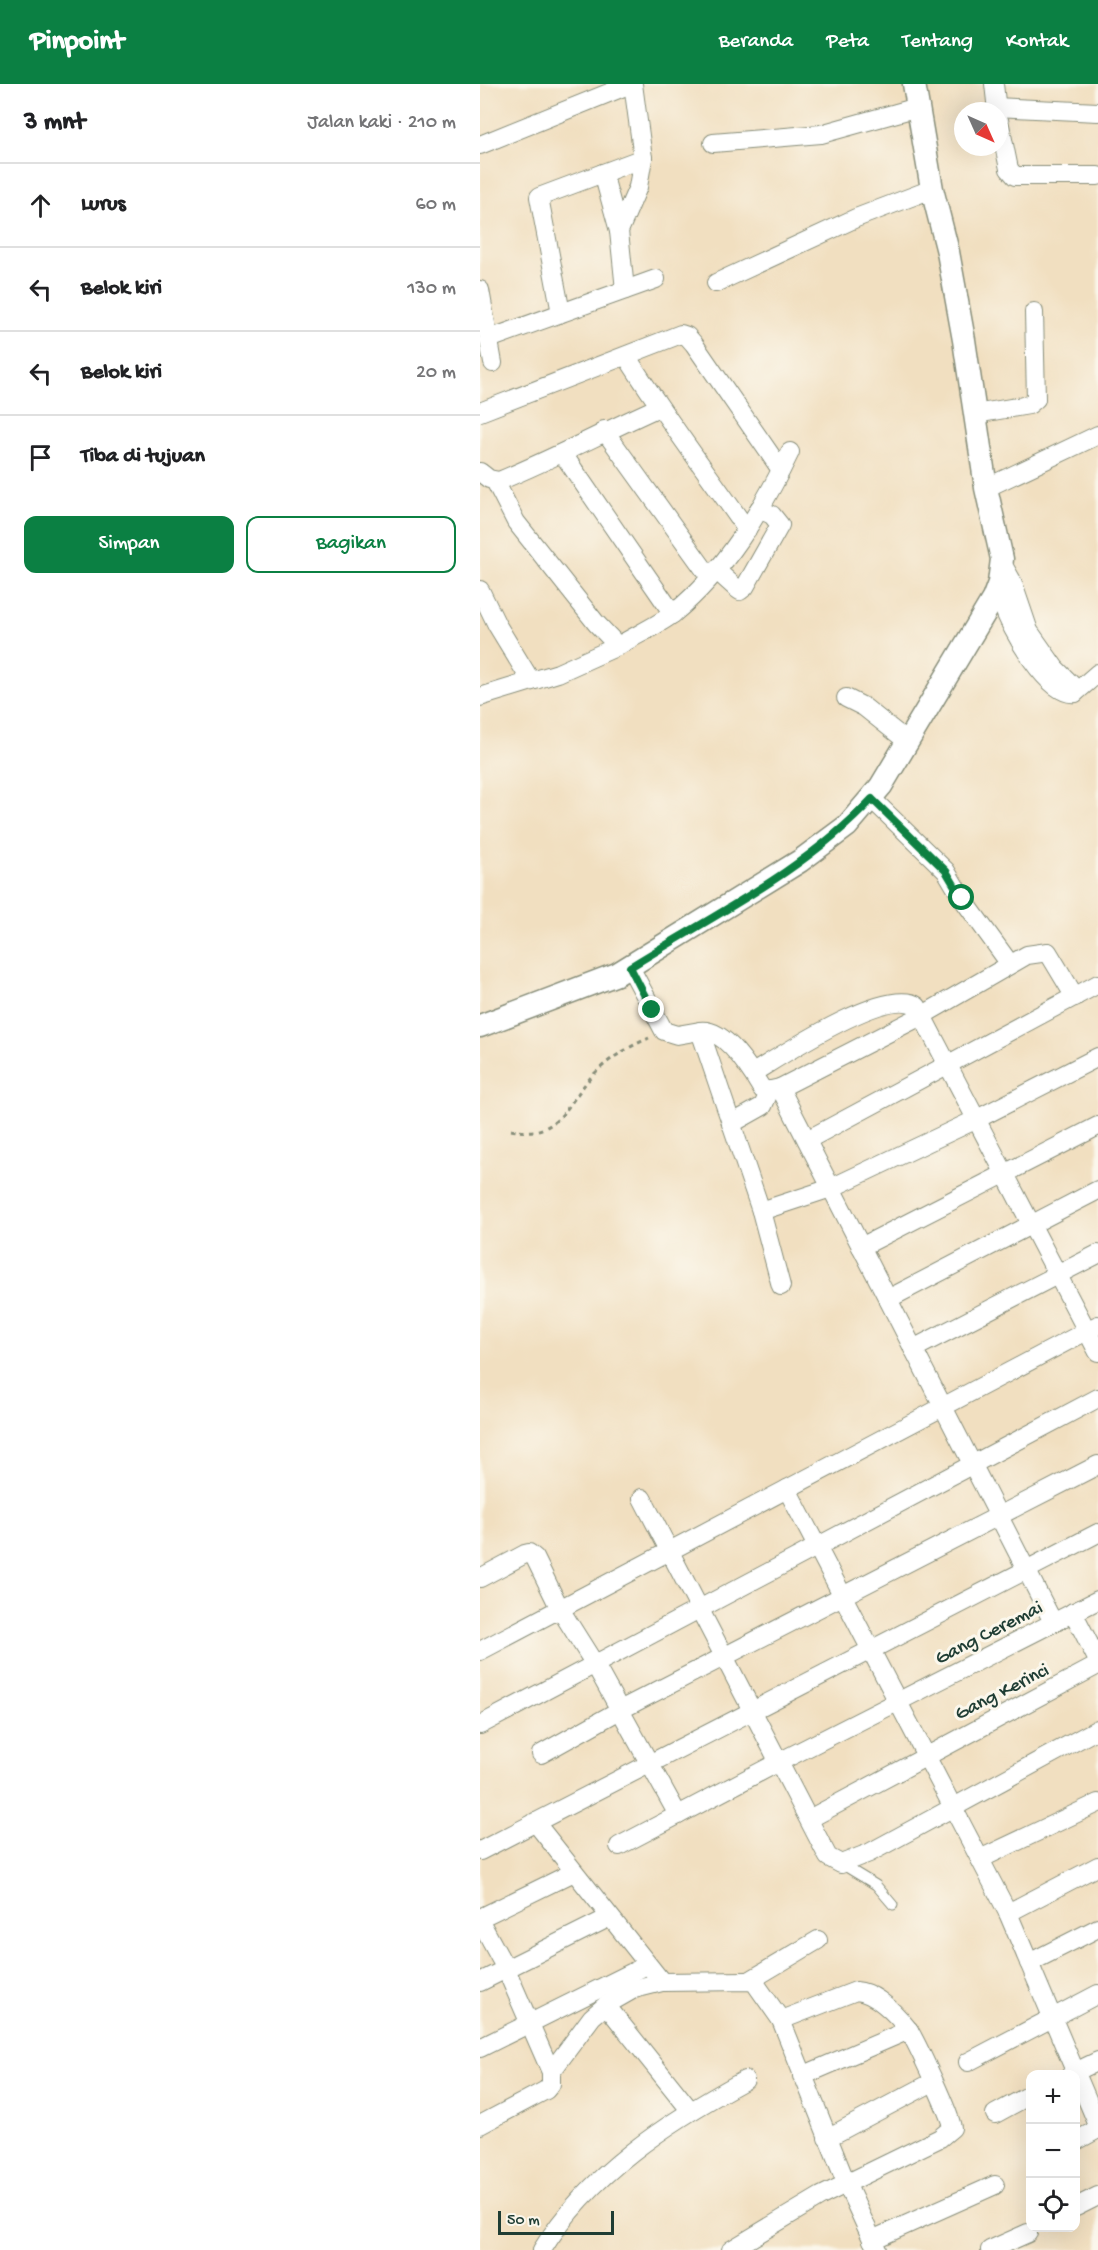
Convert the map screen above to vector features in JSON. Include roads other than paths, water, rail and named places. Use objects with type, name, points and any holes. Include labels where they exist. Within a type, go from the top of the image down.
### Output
[{"type":"street","points":[[480,145],[632,84],[643,158],[638,187],[619,231]]},
{"type":"street","points":[[914,84],[932,189],[948,252],[1001,574],[1003,606],[1034,651],[1073,686],[1075,693],[1098,673]]},
{"type":"street","points":[[994,84],[996,102]]},
{"type":"street","points":[[713,143],[821,134],[918,107]]},
{"type":"street","points":[[1008,113],[1098,112]]},
{"type":"street","points":[[1006,156],[1009,169],[1015,176],[1098,176]]},
{"type":"street","points":[[561,313],[539,197],[643,158]]},
{"type":"street","points":[[603,173],[619,231],[625,290]]},
{"type":"street","points":[[716,283],[856,218],[932,189]]},
{"type":"street","points":[[489,339],[656,279]]},
{"type":"street","points":[[480,290],[493,363]]},
{"type":"street","points":[[975,414],[1029,405],[1036,399],[1034,312]]},
{"type":"street","points":[[480,412],[627,357],[681,334],[687,336],[782,470]]},
{"type":"street","points":[[627,357],[659,407],[747,530]]},
{"type":"street","points":[[618,646],[596,623],[516,522],[488,476],[563,454],[604,430],[659,407]]},
{"type":"street","points":[[604,430],[712,573],[740,591],[745,587],[780,525],[772,515],[759,509]]},
{"type":"street","points":[[986,488],[1098,435]]},
{"type":"street","points":[[480,697],[558,673],[618,646],[673,614],[727,558],[747,530],[790,452]]},
{"type":"street","points":[[563,454],[673,614]]},
{"type":"street","points":[[480,1026],[630,967],[800,861],[847,826],[872,799],[908,742],[984,614],[1001,574]]},
{"type":"street","points":[[480,590],[497,625],[531,681]]},
{"type":"street","points":[[846,698],[864,707],[908,742]]},
{"type":"street","points":[[872,799],[946,871],[962,898],[1010,964]]},
{"type":"street","points":[[630,967],[664,1031],[677,1035],[707,1030],[719,1035],[753,1073],[762,1089],[775,1089],[923,1015],[1027,955],[1048,952],[1076,997]]},
{"type":"street","points":[[807,1140],[950,1066],[1098,984]]},
{"type":"street","points":[[753,1073],[828,1028],[867,1011],[903,1000],[917,1006],[1058,1274],[1092,1328],[1098,1352]]},
{"type":"street","points":[[700,1031],[761,1211],[781,1286]]},
{"type":"street","points":[[761,1211],[831,1188],[977,1119],[1098,1057]]},
{"type":"street","points":[[731,1124],[763,1106],[775,1089]]},
{"type":"street","points":[[775,1089],[807,1140],[1053,1622]]},
{"type":"street","points":[[861,1247],[1098,1126]]},
{"type":"street","points":[[888,1299],[1098,1190]]},
{"type":"street","points":[[914,1349],[1098,1254]]},
{"type":"street","points":[[480,1651],[1092,1328]]},
{"type":"street","points":[[480,1725],[1098,1398]]},
{"type":"street","points":[[541,1754],[620,1710],[1098,1465]]},
{"type":"street","points":[[787,1489],[1008,1913],[1072,2070]]},
{"type":"street","points":[[642,1498],[828,1857],[841,1864],[904,1836],[954,1806],[1098,1729]]},
{"type":"street","points":[[480,1851],[648,1762],[752,1712],[1098,1533]]},
{"type":"street","points":[[480,1578],[529,1553],[535,1558],[560,1609],[594,1663],[678,1815]]},
{"type":"street","name":"Gang Ceremai","points":[[619,1846],[1098,1600]]},
{"type":"street","points":[[1073,1612],[1098,1663]]},
{"type":"street","name":"Gang Kerinci","points":[[809,1819],[1098,1663]]},
{"type":"street","points":[[980,1859],[1098,1803]]},
{"type":"street","points":[[541,1819],[574,1872],[662,1982]]},
{"type":"street","points":[[1008,1913],[1098,1866]]},
{"type":"street","points":[[480,2125],[544,2092],[551,2084],[551,2072],[506,1969],[480,1920],[574,1872]]},
{"type":"street","points":[[480,1982],[610,1917]]},
{"type":"street","points":[[1029,1963],[1098,1928]]},
{"type":"street","points":[[551,2072],[592,2017],[606,2005],[634,1989],[662,1982],[749,1981],[818,1940]]},
{"type":"street","points":[[480,2048],[647,1965]]},
{"type":"street","points":[[749,1981],[761,1989],[781,2020],[827,2138],[875,2245],[995,2185]]},
{"type":"street","points":[[743,2247],[821,2196],[948,2133],[952,2122],[909,2030],[885,2006],[860,1991],[781,2020]]},
{"type":"street","points":[[968,2062],[1098,1994]]},
{"type":"street","points":[[606,2005],[690,2110]]},
{"type":"street","points":[[802,2076],[909,2030]]},
{"type":"street","points":[[1079,2070],[1098,2061]]},
{"type":"street","points":[[542,2250],[566,2217],[618,2164],[690,2110],[745,2080]]},
{"type":"street","points":[[827,2138],[933,2082]]},
{"type":"street","points":[[1080,2088],[1098,2127],[1080,2138]]},
{"type":"street","points":[[995,2114],[1026,2098]]},
{"type":"street","points":[[1080,2205],[1098,2196]]},
{"type":"street","points":[[990,2250],[1028,2233]]},
{"type":"lane","points":[[841,1864],[876,1885],[893,1905]]}]
